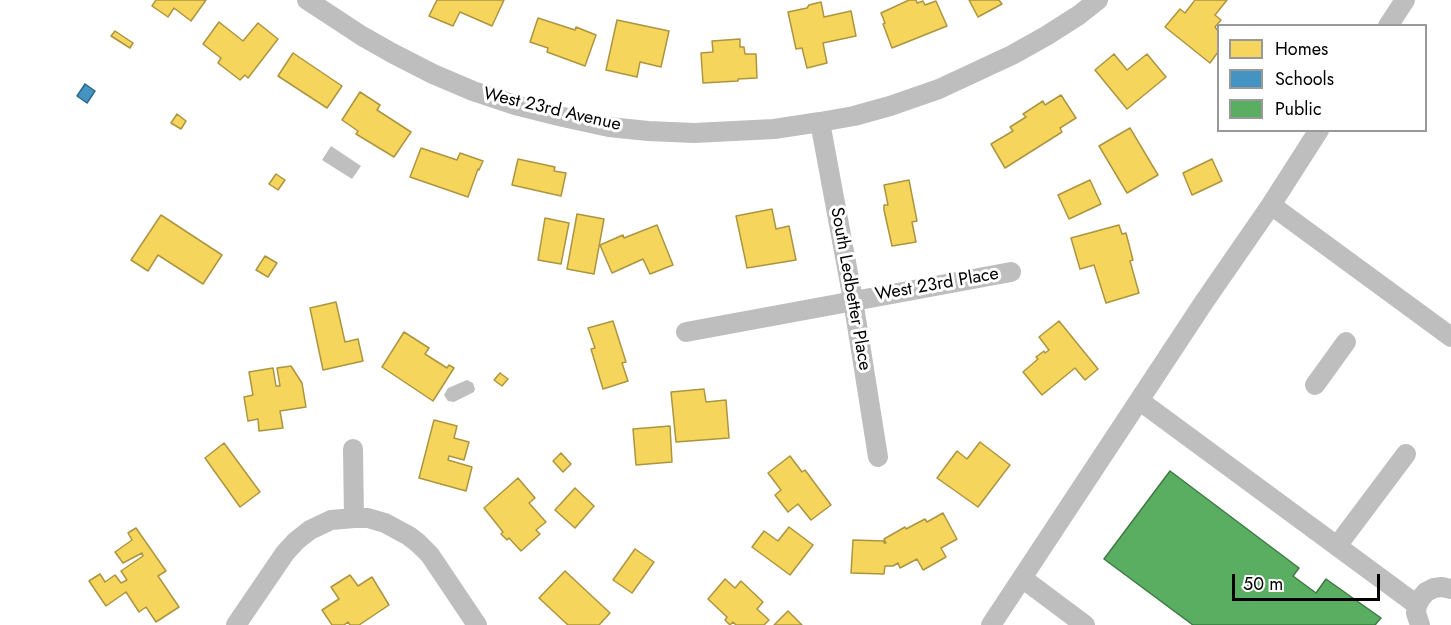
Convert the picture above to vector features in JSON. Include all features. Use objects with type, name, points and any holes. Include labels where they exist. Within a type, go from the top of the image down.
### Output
[{"type":"street","name":"West 23rd Avenue","points":[[307,0],[362,36],[433,74],[473,92],[563,117],[619,128],[694,133],[774,129],[820,122],[854,116],[939,90],[1021,51],[1098,0]]},
{"type":"street","points":[[1389,24],[1405,0]]},
{"type":"street","name":"South Ledbetter Place","points":[[820,122],[853,300],[878,457]]},
{"type":"street","points":[[991,625],[1318,132]]},
{"type":"street","points":[[1271,205],[1451,337]]},
{"type":"street","name":"West 23rd Place","points":[[686,332],[1011,272]]},
{"type":"street","points":[[1315,385],[1346,342]]},
{"type":"street","points":[[1140,401],[1417,605]]},
{"type":"street","points":[[353,449],[354,518]]},
{"type":"street","points":[[1337,546],[1406,454]]},
{"type":"street","points":[[236,625],[285,553],[296,541],[310,530],[331,520],[354,518],[368,518],[385,523],[418,543],[430,555],[477,625]]},
{"type":"street","points":[[1022,578],[1085,625]]},
{"type":"street","points":[[1419,625],[1417,605],[1426,592],[1442,587],[1451,589]]},
{"type":"shaded area","points":[[331,146],[361,166],[352,179],[322,160]]},
{"type":"shaded area","points":[[467,380],[473,383],[474,392],[454,402],[448,401],[444,395],[448,388]]},
{"type":"building: Homes","points":[[156,0],[206,0],[191,21],[174,8],[168,17],[152,6]]},
{"type":"building: Homes","points":[[437,0],[504,0],[492,26],[460,12],[453,26],[429,16]]},
{"type":"building: Homes","points":[[909,0],[916,0],[917,3],[923,1],[925,5],[936,1],[947,26],[892,48],[881,13]]},
{"type":"building: Homes","points":[[969,0],[999,0],[1002,4],[978,17]]},
{"type":"building: Homes","points":[[1195,0],[1227,0],[1215,15],[1221,20],[1215,27],[1217,53],[1210,63],[1165,27],[1180,9],[1185,13]]},
{"type":"building: Homes","points":[[821,2],[824,17],[851,11],[856,36],[823,43],[827,63],[807,68],[802,48],[796,49],[788,12]]},
{"type":"building: Homes","points":[[538,18],[575,30],[576,27],[596,35],[585,66],[547,52],[548,48],[530,42]]},
{"type":"building: Homes","points":[[617,20],[669,31],[661,67],[640,62],[637,77],[606,70]]},
{"type":"building: Homes","points":[[219,22],[243,41],[258,23],[278,39],[248,78],[245,75],[240,80],[218,63],[221,58],[203,44]]},
{"type":"building: Homes","points":[[115,31],[133,43],[130,48],[111,36]]},
{"type":"building: Homes","points":[[740,39],[740,47],[744,47],[745,54],[756,54],[757,78],[703,83],[701,53],[713,52],[712,41]]},
{"type":"building: Homes","points":[[293,53],[342,86],[327,108],[278,76]]},
{"type":"building: Homes","points":[[1114,54],[1127,70],[1147,54],[1166,77],[1127,109],[1095,70]]},
{"type":"building: Homes","points":[[360,92],[380,105],[377,110],[411,132],[394,157],[356,134],[358,131],[342,120]]},
{"type":"building: Homes","points":[[1061,95],[1076,118],[1060,128],[1062,132],[1005,168],[991,144],[1013,131],[1010,127],[1026,117],[1023,114],[1043,101],[1045,105]]},
{"type":"building: Homes","points":[[177,114],[186,121],[181,129],[171,123]]},
{"type":"building: Homes","points":[[1130,128],[1158,175],[1127,193],[1099,146]]},
{"type":"building: Homes","points":[[421,148],[457,160],[460,153],[483,161],[468,197],[410,177]]},
{"type":"building: Homes","points":[[518,159],[555,167],[554,171],[566,173],[561,196],[512,185]]},
{"type":"building: Homes","points":[[1212,159],[1222,181],[1192,195],[1183,173]]},
{"type":"building: Homes","points":[[276,174],[285,180],[278,190],[269,184]]},
{"type":"building: Homes","points":[[909,180],[917,221],[912,222],[916,242],[892,246],[884,210],[884,205],[888,205],[884,185]]},
{"type":"building: Homes","points":[[1090,180],[1101,204],[1069,219],[1058,195]]},
{"type":"building: Homes","points":[[772,209],[776,229],[789,226],[796,260],[747,268],[736,216]]},
{"type":"building: Homes","points":[[577,214],[604,219],[594,274],[567,269]]},
{"type":"building: Homes","points":[[161,215],[222,255],[203,284],[158,255],[148,271],[131,260]]},
{"type":"building: Homes","points":[[545,218],[569,223],[561,264],[538,260]]},
{"type":"building: Homes","points":[[657,225],[673,265],[650,274],[643,259],[612,273],[600,245],[623,235],[624,238]]},
{"type":"building: Homes","points":[[1119,225],[1122,234],[1126,233],[1133,260],[1130,261],[1139,293],[1106,303],[1094,265],[1080,269],[1071,238]]},
{"type":"building: Homes","points":[[265,256],[277,263],[268,277],[256,270]]},
{"type":"building: Homes","points":[[336,302],[345,342],[358,339],[363,361],[323,370],[310,308]]},
{"type":"building: Homes","points":[[613,321],[626,362],[622,363],[628,381],[603,389],[591,349],[595,348],[588,328]]},
{"type":"building: Homes","points":[[1059,321],[1098,369],[1085,380],[1075,368],[1042,395],[1023,372],[1038,359],[1036,357],[1049,350],[1039,337]]},
{"type":"building: Homes","points":[[404,332],[429,348],[425,354],[447,368],[449,365],[454,368],[433,401],[382,367]]},
{"type":"building: Homes","points":[[291,366],[302,383],[306,407],[280,411],[283,428],[259,431],[258,419],[248,421],[244,397],[253,395],[249,372],[273,368],[276,386],[280,386],[277,368]]},
{"type":"building: Homes","points":[[500,373],[508,379],[502,386],[494,380]]},
{"type":"building: Homes","points":[[704,389],[706,402],[726,400],[729,438],[676,442],[671,392]]},
{"type":"building: Homes","points":[[434,420],[457,426],[454,438],[469,442],[464,460],[449,456],[448,460],[472,467],[466,491],[419,478]]},
{"type":"building: Homes","points":[[670,426],[672,462],[636,465],[633,429]]},
{"type":"building: Homes","points":[[980,442],[1010,465],[978,507],[937,478],[957,451],[967,459]]},
{"type":"building: Homes","points":[[224,443],[260,492],[240,507],[205,458]]},
{"type":"building: Homes","points":[[561,453],[571,464],[563,472],[553,461]]},
{"type":"building: Homes","points":[[790,456],[802,472],[805,470],[831,505],[811,520],[798,504],[788,512],[775,495],[781,490],[768,473]]},
{"type":"building: Homes","points":[[518,478],[535,498],[529,503],[546,522],[536,530],[540,534],[521,551],[509,538],[507,540],[501,534],[503,532],[484,508]]},
{"type":"building: Homes","points":[[575,488],[594,506],[575,528],[555,510]]},
{"type":"building: Homes","points":[[943,513],[957,539],[941,548],[946,557],[923,570],[917,559],[900,568],[898,563],[885,566],[884,574],[851,573],[853,540],[884,541],[886,543],[884,539],[905,527],[906,529],[925,519],[927,522]]},
{"type":"building: Homes","points":[[789,527],[813,545],[790,575],[752,547],[764,531],[778,541]]},
{"type":"building: Homes","points":[[136,528],[166,571],[158,576],[179,607],[156,622],[146,607],[139,612],[126,592],[106,606],[89,581],[100,574],[105,582],[115,575],[121,583],[127,580],[121,571],[143,556],[142,553],[123,563],[115,552],[132,540],[128,533]]},
{"type":"building: Homes","points":[[635,549],[654,562],[632,593],[613,580]]},
{"type":"building: Homes","points":[[565,571],[610,613],[599,625],[568,625],[539,598]]},
{"type":"building: Homes","points":[[350,575],[358,586],[372,577],[389,605],[359,625],[350,625],[348,622],[344,625],[332,625],[322,610],[339,599],[331,587]]},
{"type":"building: Homes","points":[[725,579],[735,588],[741,581],[763,602],[757,609],[769,620],[764,625],[736,625],[733,622],[730,625],[725,620],[727,617],[708,599]]},
{"type":"building: Homes","points":[[788,611],[802,625],[774,625]]},
{"type":"building: Schools","points":[[85,84],[95,91],[87,103],[77,96]]},
{"type":"building: Public","points":[[1170,471],[1299,568],[1293,576],[1316,593],[1326,579],[1381,618],[1375,625],[1193,625],[1104,559]]}]
